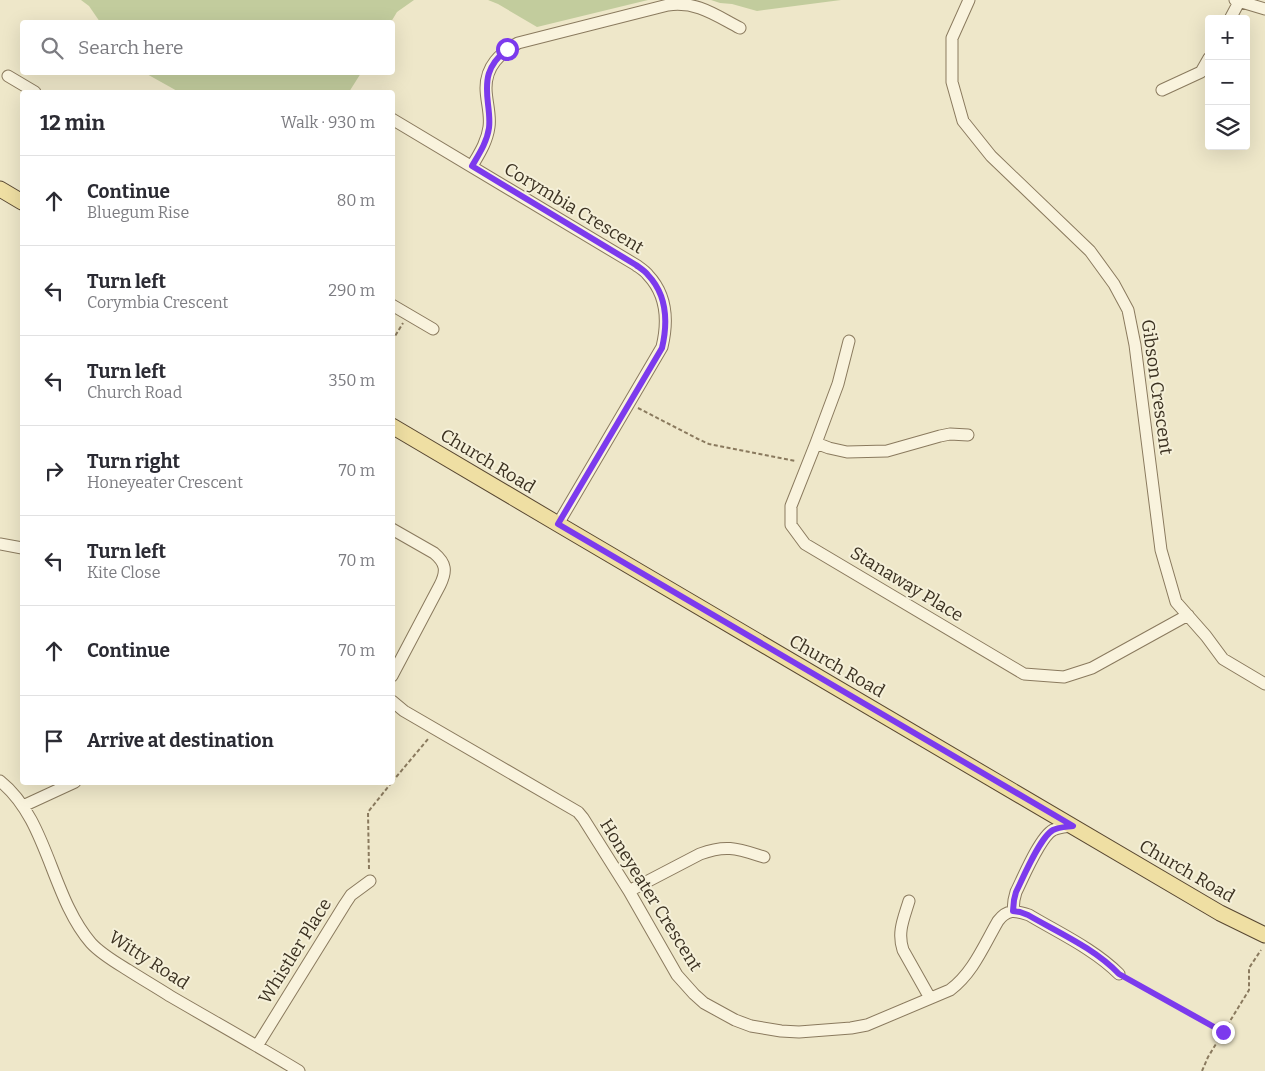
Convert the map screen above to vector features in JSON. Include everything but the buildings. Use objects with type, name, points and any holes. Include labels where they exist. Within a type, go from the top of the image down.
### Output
[{"type":"main road","points":[[0,189],[20,201]]},
{"type":"main road","name":"Church Road","points":[[395,428],[1220,913],[1263,943]]},
{"type":"street","name":"Gibson Crescent","points":[[969,0],[952,38],[952,82],[963,121],[991,156],[1090,251],[1114,284],[1128,310],[1135,344],[1161,550],[1176,602],[1206,636],[1223,659],[1265,684]]},
{"type":"street","points":[[1232,15],[1237,1],[1265,8]]},
{"type":"street","points":[[472,166],[482,148],[490,126],[486,89],[492,65],[498,56],[518,43],[678,4],[690,4],[700,7],[740,28]]},
{"type":"street","points":[[1162,90],[1201,72],[1208,60]]},
{"type":"street","points":[[8,76],[32,90]]},
{"type":"street","name":"Corymbia Crescent","points":[[395,121],[636,265],[648,274],[662,298],[666,310],[665,336],[662,348],[558,524]]},
{"type":"street","points":[[395,307],[433,329]]},
{"type":"street","name":"Stanaway Place","points":[[849,341],[838,384],[791,506],[791,525],[805,544],[1024,674],[1064,677],[1092,668],[1188,615]]},
{"type":"street","points":[[816,443],[838,451],[887,451],[950,434],[968,435]]},
{"type":"street","points":[[395,531],[434,553],[440,558],[445,571],[444,578],[395,670]]},
{"type":"street","points":[[0,544],[20,548]]},
{"type":"street","name":"Honeyeater Crescent","points":[[395,704],[404,711],[578,812],[629,891],[677,975],[704,1002],[735,1020],[750,1026],[799,1032],[851,1028],[867,1025],[950,990],[959,983],[975,962],[998,921],[1003,915],[1013,911]]},
{"type":"street","name":"Witty Road","points":[[0,781],[23,806],[34,826],[65,901],[79,927],[92,943],[108,957],[156,987],[299,1071]]},
{"type":"street","points":[[23,806],[68,785]]},
{"type":"street","points":[[1073,826],[1052,831],[1044,838],[1016,892],[1013,911],[1028,915],[1098,956],[1119,974]]},
{"type":"street","points":[[629,891],[700,854],[712,850],[723,848],[736,849],[764,857]]},
{"type":"street","name":"Whistler Place","points":[[257,1046],[348,899],[370,881]]},
{"type":"street","points":[[909,901],[902,925],[900,941],[903,950],[930,998]]},
{"type":"path","points":[[395,336],[402,325]]},
{"type":"path","points":[[642,410],[709,444],[795,461]]},
{"type":"path","points":[[395,778],[436,729]]},
{"type":"path","points":[[370,881],[368,812],[390,785]]},
{"type":"path","points":[[1202,1071],[1208,1057],[1249,990],[1249,968],[1263,943]]},
{"type":"path","points":[[1119,974],[1223,1032]]},
{"type":"green space","points":[[81,0],[414,0],[397,12],[392,20],[99,20],[89,6]]},
{"type":"green space","points":[[488,0],[648,0],[537,27]]},
{"type":"green space","points":[[711,0],[841,0],[757,11]]},
{"type":"green space","points":[[149,75],[360,75],[350,90],[175,90]]},
{"type":"route","points":[[507,49],[498,56],[492,65],[487,79],[486,89],[490,126],[482,148],[472,166],[636,265],[648,274],[655,284],[666,310],[665,336],[662,348],[558,524],[1073,826],[1052,831],[1044,838],[1016,892],[1013,911],[1028,915],[1098,956],[1119,974],[1223,1032]]}]
